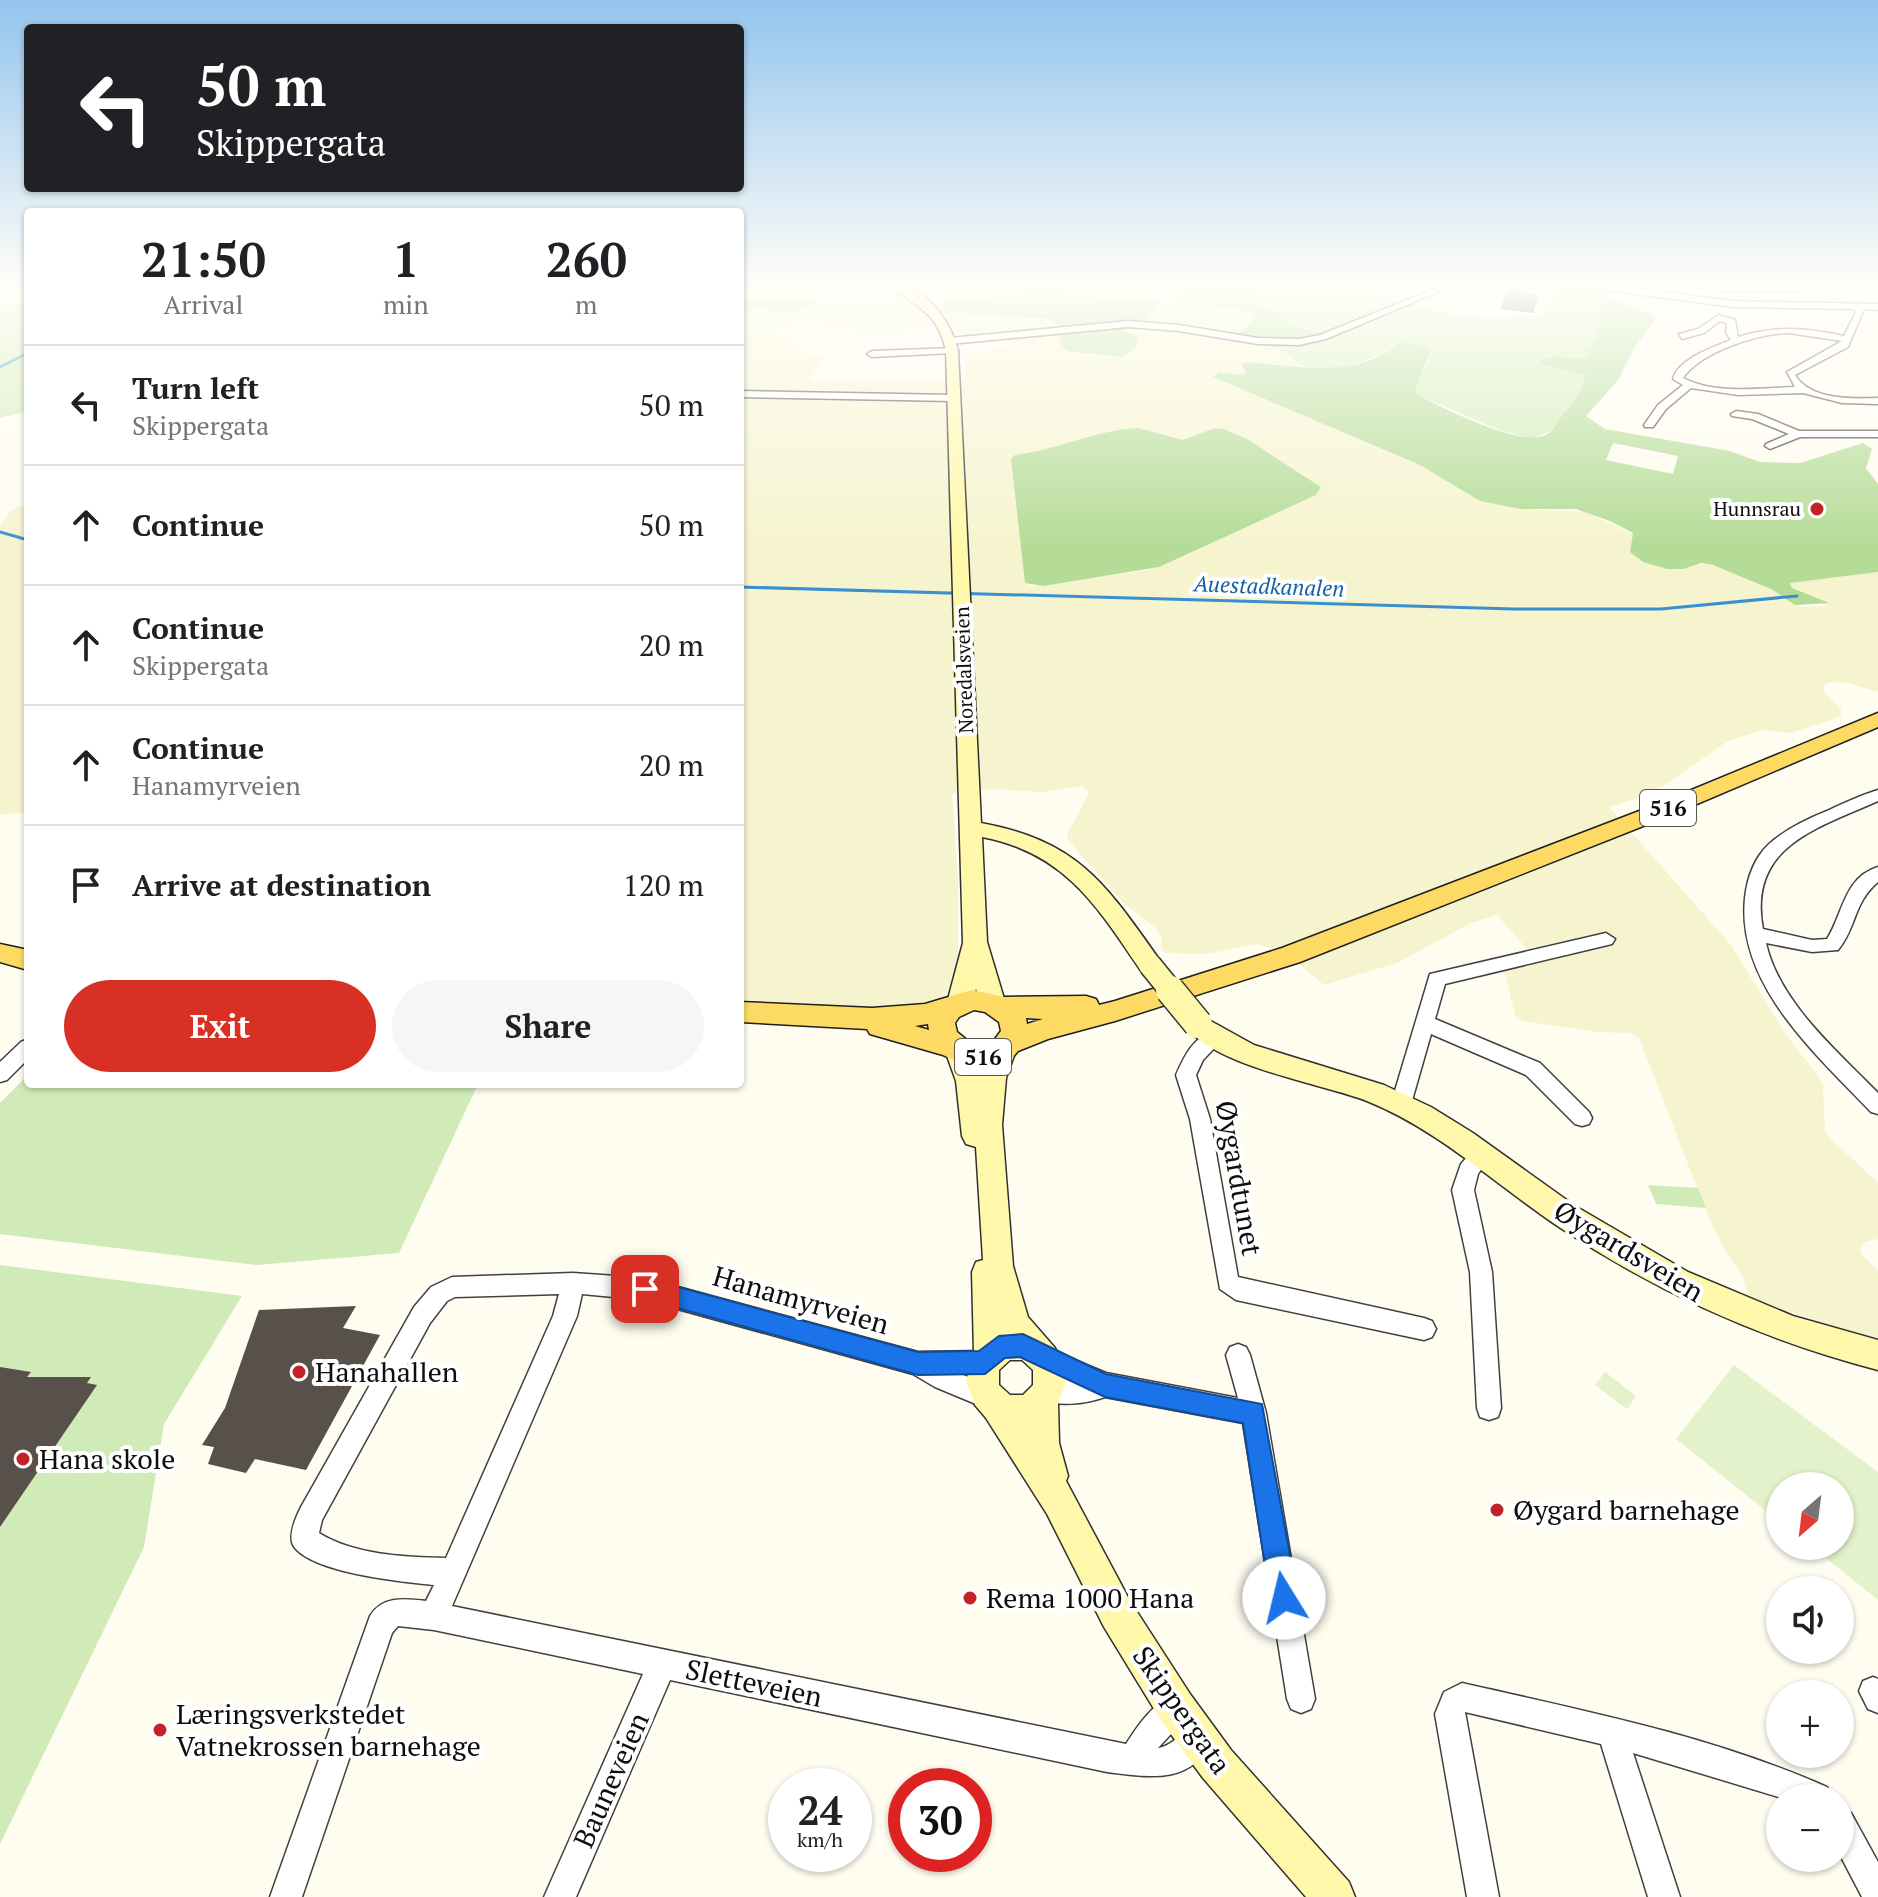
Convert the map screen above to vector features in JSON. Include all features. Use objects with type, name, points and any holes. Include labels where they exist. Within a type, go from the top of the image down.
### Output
[{"type":"main road","name":"Noredalsveien","points":[[952,372],[975,942],[997,1005]]},
{"type":"main road","name":"516","points":[[853,1019],[978,1057],[1305,950],[1663,810],[1878,719]]},
{"type":"main road","name":"Øygardsveien","points":[[971,837],[1023,841],[1045,848],[1073,865],[1124,926],[1150,965],[1206,1031],[1265,1061],[1356,1086],[1401,1104],[1481,1155],[1579,1224],[1681,1286],[1794,1333],[1878,1355]]},
{"type":"main road","name":"Noredalsveien","points":[[955,1006],[975,942]]},
{"type":"main road","points":[[0,953],[24,959]]},
{"type":"main road","name":"516","points":[[744,1012],[853,1019],[915,1017],[972,1000],[997,1005],[1060,1008],[1145,1000]]},
{"type":"main road","name":"516","points":[[997,1005],[1012,1017],[1015,1027],[1007,1046]]},
{"type":"main road","name":"516","points":[[954,1049],[940,1027],[955,1006]]},
{"type":"main road","name":"Skippergata","points":[[1007,1046],[993,1078],[988,1125],[998,1266],[1014,1324],[1049,1368],[1042,1443],[1059,1502]]},
{"type":"main road","name":"Skippergata","points":[[954,1049],[969,1081],[974,1123],[987,1267],[987,1358],[981,1374],[992,1401],[1059,1502],[1117,1614],[1187,1723],[1259,1814],[1334,1897]]},
{"type":"main road","points":[[987,1358],[1011,1344],[1039,1354]]},
{"type":"main road","points":[[992,1401],[1021,1411],[1045,1396]]},
{"type":"street","points":[[1681,372],[1678,379],[1688,386],[1709,390],[1804,390],[1845,401],[1878,401]]},
{"type":"street","points":[[1795,372],[1790,374],[1792,381],[1804,390]]},
{"type":"street","points":[[1649,425],[1662,407],[1688,386]]},
{"type":"street","points":[[744,394],[954,398]]},
{"type":"street","points":[[1736,414],[1754,416],[1798,434],[1878,434]]},
{"type":"street","points":[[1770,446],[1798,434]]},
{"type":"street","points":[[1878,795],[1789,837],[1773,849],[1758,876],[1752,898],[1758,951],[1787,1004],[1878,1106]]},
{"type":"street","points":[[1755,934],[1812,946],[1832,945],[1840,938],[1846,912],[1859,888],[1878,873]]},
{"type":"street","points":[[1401,1104],[1437,979],[1606,939]]},
{"type":"street","points":[[1425,1023],[1533,1069],[1582,1118]]},
{"type":"street","name":"Øygardtunet","points":[[1206,1031],[1186,1075],[1195,1094],[1228,1282],[1236,1289],[1424,1329]]},
{"type":"street","points":[[0,1074],[24,1051]]},
{"type":"street","points":[[1481,1155],[1468,1170],[1463,1190],[1481,1272],[1489,1408]]},
{"type":"street","points":[[434,1616],[565,1316],[573,1283]]},
{"type":"street","name":"Hanamyrveien","points":[[451,1572],[386,1567],[334,1553],[310,1544],[304,1539],[304,1530],[374,1397],[422,1315],[439,1294],[452,1287],[573,1283],[653,1290],[918,1364],[992,1401]]},
{"type":"street","points":[[1039,1354],[1105,1385],[1254,1413]]},
{"type":"street","points":[[1238,1355],[1254,1413],[1301,1699]]},
{"type":"street","name":"Hanamyrveien","points":[[918,1364],[987,1358]]},
{"type":"street","points":[[1045,1396],[1088,1391],[1105,1385]]},
{"type":"street","name":"Sletteveien","points":[[286,1897],[380,1626],[386,1616],[398,1612],[434,1616],[1086,1754],[1159,1765],[1176,1760],[1187,1723]]},
{"type":"street","name":"Bauneveien","points":[[560,1897],[662,1664]]},
{"type":"street","points":[[1483,1897],[1450,1714],[1454,1702],[1462,1697],[1612,1732],[1785,1784]]},
{"type":"street","points":[[1612,1732],[1664,1897]]},
{"type":"street","points":[[1854,1850],[1878,1894]]},
{"type":"shaded area","points":[[744,372],[815,372],[809,380],[816,382],[959,381],[965,377],[965,372],[1246,372],[1245,375],[1219,372],[1214,378],[1420,465],[1480,501],[1520,509],[1585,512],[1633,534],[1630,552],[1643,562],[1678,570],[1707,563],[1773,590],[1801,607],[1827,606],[1792,588],[1789,583],[1878,572],[1878,692],[1848,683],[1830,682],[1823,685],[1824,692],[1841,709],[1841,715],[1834,719],[1790,733],[1763,730],[1728,741],[1666,784],[1641,797],[1609,807],[1731,945],[1786,1035],[1820,1079],[1825,1131],[1878,1183],[1878,1239],[1865,1242],[1860,1247],[1862,1255],[1878,1271],[1878,1339],[1742,1298],[1747,1293],[1743,1276],[1725,1251],[1709,1218],[1639,1038],[1630,1033],[1598,1032],[1522,1021],[1515,1015],[1504,969],[1533,956],[1497,915],[1471,923],[1397,963],[1324,985],[1286,953],[1257,944],[1207,954],[1166,953],[1161,949],[1162,938],[1156,928],[1124,904],[1068,840],[1067,835],[1089,793],[1082,786],[1042,792],[991,789],[952,794],[958,877],[958,965],[954,981],[940,1002],[909,1010],[744,1000]],"holes":[[[1138,428],[1183,440],[1215,428],[1224,429],[1305,475],[1316,495],[1149,570],[1032,586],[1025,583],[1012,472],[1038,452],[1086,438]]]},
{"type":"shaded area","points":[[24,505],[24,812],[0,815],[0,526],[11,510]]},
{"type":"green space","points":[[0,372],[24,372],[24,412],[0,418]]},
{"type":"green space","points":[[1219,372],[1244,375],[1246,372],[1422,372],[1415,391],[1418,395],[1503,432],[1537,437],[1553,429],[1577,395],[1585,375],[1570,372],[1622,372],[1586,416],[1605,429],[1730,451],[1760,462],[1800,463],[1863,443],[1872,449],[1866,468],[1878,484],[1878,572],[1790,583],[1792,588],[1829,603],[1795,605],[1773,590],[1713,565],[1702,563],[1683,569],[1667,569],[1643,562],[1630,552],[1633,533],[1610,521],[1576,509],[1520,509],[1480,501],[1420,465],[1213,377]],"holes":[[[1613,443],[1678,456],[1673,474],[1606,460]]]},
{"type":"green space","points":[[1423,372],[1572,372],[1586,375],[1575,399],[1550,432],[1531,438],[1501,431],[1415,391]]},
{"type":"green space","points":[[1138,428],[1183,440],[1215,428],[1224,429],[1247,439],[1321,487],[1316,495],[1159,567],[1043,586],[1025,583],[1011,459],[1015,455],[1107,432]]},
{"type":"green space","points":[[24,1079],[24,1088],[476,1088],[399,1253],[257,1265],[0,1234],[0,1103]]},
{"type":"green space","points":[[1648,1185],[1698,1188],[1706,1208],[1656,1204]]},
{"type":"green space","points":[[0,1265],[242,1296],[164,1424],[144,1547],[0,1844]]},
{"type":"green space","points":[[1734,1365],[1878,1472],[1878,1600],[1854,1581],[1854,1576],[1848,1576],[1828,1560],[1854,1560],[1854,1472],[1766,1472],[1766,1511],[1676,1439]]},
{"type":"green space","points":[[1605,1372],[1636,1396],[1627,1409],[1595,1385]]},
{"type":"building","name":"Hanahallen","points":[[356,1306],[343,1328],[380,1335],[306,1470],[255,1459],[246,1473],[208,1464],[214,1447],[202,1445],[225,1408],[259,1310]]},
{"type":"building","name":"Hana skole","points":[[0,1367],[31,1372],[27,1377],[91,1377],[87,1383],[97,1385],[0,1527]]},
{"type":"waterway","name":"Auestadkanalen","points":[[0,532],[24,539]]},
{"type":"waterway","name":"Auestadkanalen","points":[[744,587],[1514,609],[1661,609],[1797,596]]},
{"type":"place","name":"Hunnsrau","points":[[1817,509]]},
{"type":"place","name":"Hanahallen","points":[[299,1372]]},
{"type":"place","name":"Hana skole","points":[[23,1459]]},
{"type":"place","name":"Øygard barnehage","points":[[1497,1510]]},
{"type":"place","name":"Rema 1000 Hana","points":[[970,1598]]},
{"type":"place","name":"Læringsverkstedet Vatnekrossen barnehage","points":[[160,1730]]},
{"type":"route","points":[[645,1289],[918,1364],[985,1362],[999,1348],[1011,1344],[1023,1345],[1043,1358],[1105,1385],[1254,1413],[1284,1598]]}]
